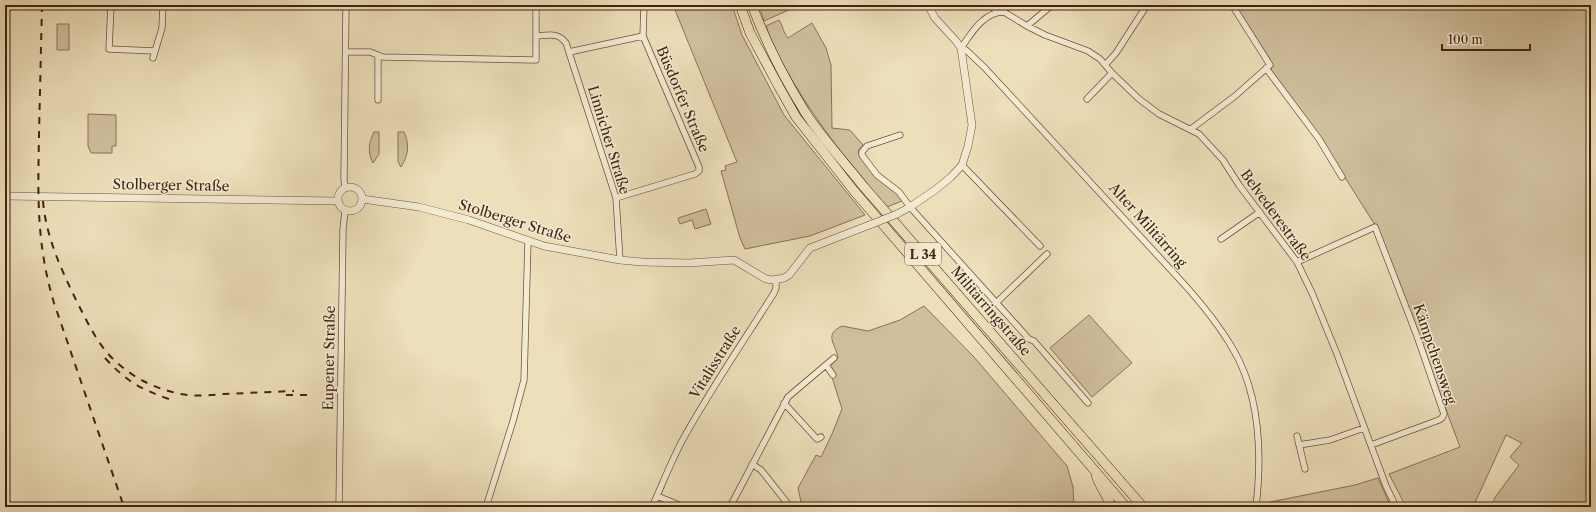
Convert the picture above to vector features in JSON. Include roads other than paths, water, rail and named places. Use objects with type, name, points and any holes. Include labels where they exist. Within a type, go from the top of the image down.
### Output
[{"type":"highway","name":"Militärringstraße","points":[[740,5],[750,33],[796,117],[854,190],[1126,507]]},
{"type":"highway","name":"Militärringstraße","points":[[752,5],[778,67],[806,113],[836,153],[1143,507]]},
{"type":"highway","name":"L 34","points":[[1095,470],[1100,485],[1112,507]]},
{"type":"street","points":[[111,5],[109,49],[155,51]]},
{"type":"street","points":[[153,58],[162,28],[162,5]]},
{"type":"street","points":[[345,188],[346,5]]},
{"type":"street","points":[[346,52],[370,52],[396,58],[536,60],[536,5]]},
{"type":"street","points":[[569,52],[644,36],[644,5]]},
{"type":"street","name":"Alter Militärring","points":[[928,5],[935,18],[961,48],[966,50],[989,72],[1193,294],[1210,315],[1234,350],[1244,372],[1253,400],[1258,462],[1256,507]]},
{"type":"street","points":[[776,280],[789,275],[804,254],[810,249],[897,214],[910,207],[936,190],[962,165],[968,146],[972,125],[961,48],[985,19],[996,13],[993,5]]},
{"type":"street","points":[[1027,26],[1052,5]]},
{"type":"street","points":[[1105,65],[1116,53],[1147,5]]},
{"type":"street","points":[[1232,5],[1268,67],[1319,139],[1342,177]]},
{"type":"street","name":"Belvederestraße","points":[[996,13],[1004,12],[1045,35],[1088,51],[1100,58],[1126,88],[1156,111],[1199,134],[1212,147],[1297,262],[1312,293],[1337,354],[1370,445],[1396,507]]},
{"type":"street","name":"Linnicher Straße","points":[[536,36],[557,35],[562,37],[566,43],[616,198],[620,260]]},
{"type":"street","name":"Büsdorfer Straße","points":[[616,198],[695,174],[699,171],[699,166],[677,112],[644,36]]},
{"type":"street","points":[[378,55],[378,100]]},
{"type":"street","points":[[1191,129],[1234,96],[1268,67]]},
{"type":"street","points":[[1087,99],[1112,73]]},
{"type":"street","points":[[900,135],[867,146],[862,152],[862,155],[877,175],[899,192],[910,207],[1029,339],[1034,341],[1088,403]]},
{"type":"street","points":[[962,165],[1040,246]]},
{"type":"street","points":[[354,187],[361,195],[362,200],[358,208],[354,210],[345,210],[337,200],[340,192],[345,188],[354,187]]},
{"type":"street","name":"Stolberger Straße","points":[[5,196],[337,200]]},
{"type":"street","name":"Stolberger Straße","points":[[362,200],[419,207],[469,220],[528,241],[557,249],[620,260],[678,263],[734,260],[766,279],[776,280]]},
{"type":"street","name":"Eupener Straße","points":[[339,507],[343,230],[345,210]]},
{"type":"street","points":[[1221,239],[1260,212]]},
{"type":"street","name":"Kämpchensweg","points":[[1297,262],[1375,227],[1417,336],[1444,414],[1439,420],[1370,445]]},
{"type":"street","points":[[486,507],[513,422],[524,380],[528,241]]},
{"type":"street","points":[[996,303],[1047,254]]},
{"type":"street","name":"Vitalisstraße","points":[[652,507],[682,441],[713,388],[774,293],[776,288],[776,280]]},
{"type":"street","points":[[730,507],[784,403],[793,392],[834,358]]},
{"type":"street","points":[[826,366],[833,375]]},
{"type":"street","points":[[784,403],[817,439],[821,437]]},
{"type":"street","points":[[1299,445],[1330,440],[1364,428]]},
{"type":"street","points":[[1297,436],[1305,469]]},
{"type":"street","points":[[752,464],[759,468],[788,504]]},
{"type":"street","points":[[657,496],[684,507]]},
{"type":"railway","points":[[42,5],[38,178],[39,219],[44,260],[54,303],[124,507]]},
{"type":"railway","points":[[43,201],[47,228],[51,241],[78,304],[102,346],[119,365],[144,381],[162,389],[186,395],[202,396],[294,391]]},
{"type":"railway","points":[[105,358],[120,373],[134,383],[150,392],[169,399]]},
{"type":"railway","points":[[286,395],[307,395]]}]
